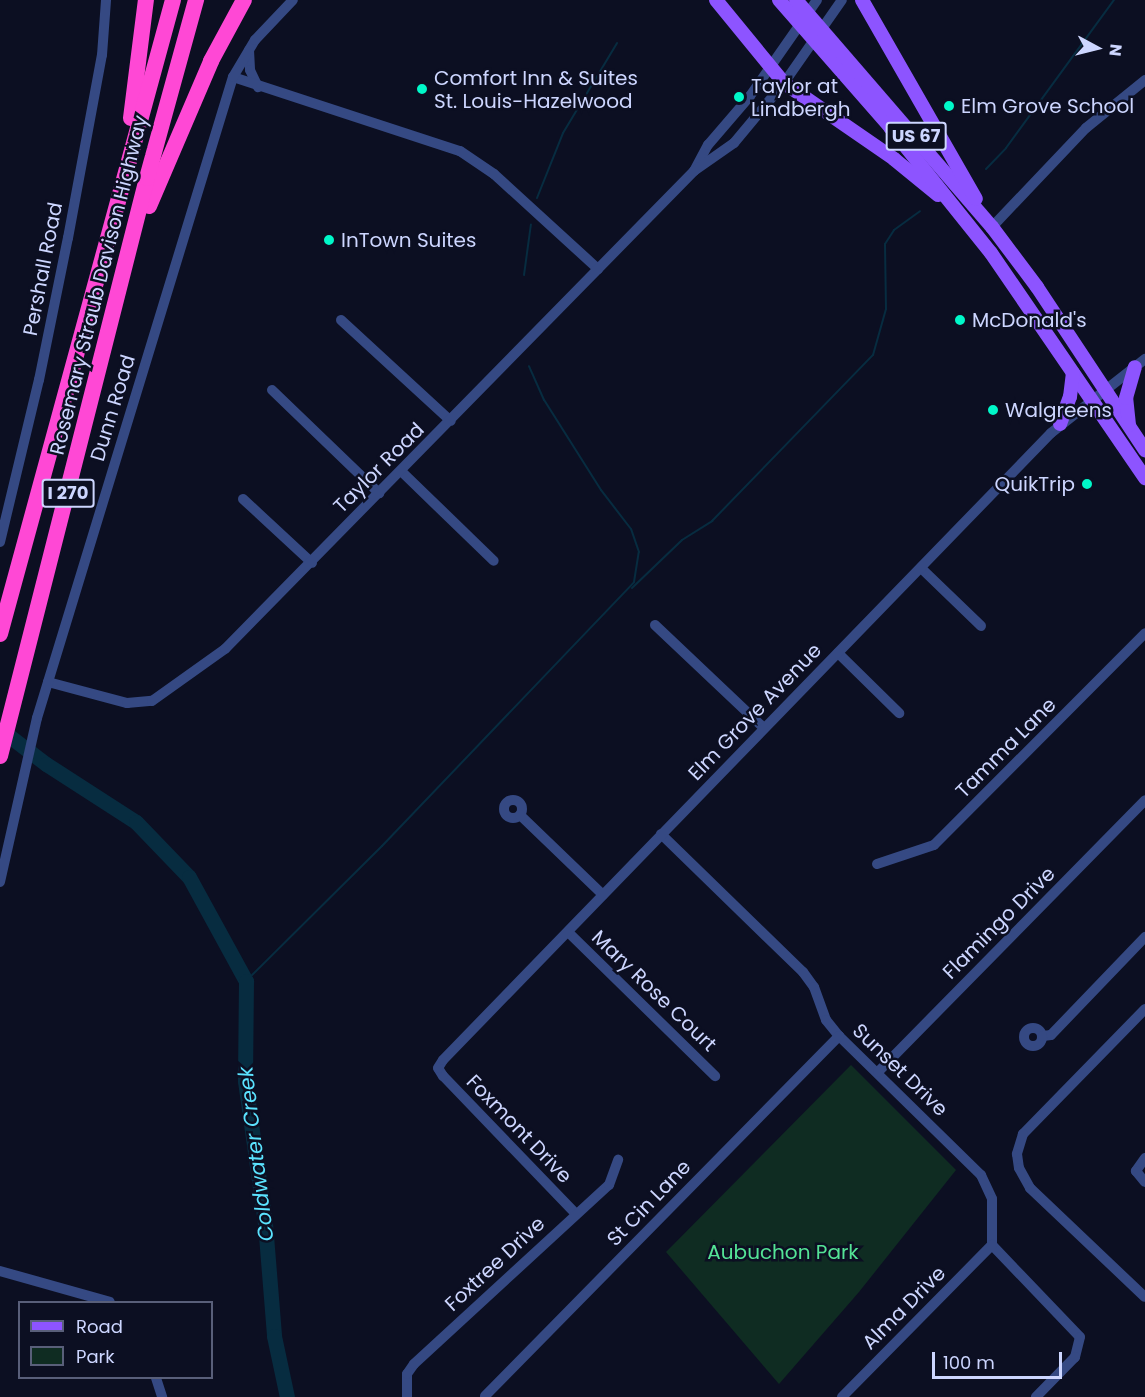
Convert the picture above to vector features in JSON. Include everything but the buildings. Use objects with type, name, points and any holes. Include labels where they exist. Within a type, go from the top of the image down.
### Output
[{"type":"highway","points":[[124,177],[146,0]]},
{"type":"highway","name":"Rosemary Straub Davison Highway","points":[[0,634],[172,0]]},
{"type":"highway","name":"Rosemary Straub Davison Highway","points":[[0,756],[196,0]]},
{"type":"highway","points":[[126,266],[187,114],[244,0]]},
{"type":"main road","points":[[716,0],[770,69],[784,83],[894,159],[960,213]]},
{"type":"main road","points":[[862,0],[992,227]]},
{"type":"main road","name":"US 67","points":[[786,1],[992,227],[1145,450]]},
{"type":"main road","name":"US 67","points":[[834,53],[1009,276],[1145,478]]},
{"type":"main road","points":[[1129,427],[1126,398],[1140,363]]},
{"type":"main road","points":[[1060,424],[1070,397],[1073,373]]},
{"type":"street","name":"Pershall Road","points":[[0,542],[66,249],[102,55],[106,0]]},
{"type":"street","name":"Dunn Road","points":[[0,882],[22,776],[37,718],[233,77],[249,48],[292,0]]},
{"type":"street","name":"Taylor Road","points":[[694,171],[708,145],[770,69],[817,0]]},
{"type":"street","name":"Taylor Road","points":[[48,682],[127,703],[152,701],[225,649],[312,563],[694,171],[734,143],[784,83],[842,0]]},
{"type":"street","points":[[249,48],[250,70],[258,87]]},
{"type":"street","points":[[233,77],[460,151],[494,174],[598,269]]},
{"type":"street","points":[[992,227],[1086,128],[1145,80]]},
{"type":"street","points":[[341,320],[451,421]]},
{"type":"street","name":"Elm Grove Avenue","points":[[438,1068],[661,834],[922,569],[1060,424],[1140,363]]},
{"type":"street","points":[[272,390],[380,493]]},
{"type":"street","points":[[401,471],[494,561]]},
{"type":"street","points":[[243,499],[312,563]]},
{"type":"street","points":[[922,569],[981,626]]},
{"type":"street","points":[[655,625],[764,728]]},
{"type":"street","name":"Tamma Lane","points":[[877,864],[934,845],[1145,633]]},
{"type":"street","points":[[837,653],[899,713]]},
{"type":"street","name":"Flamingo Drive","points":[[878,1072],[1145,801]]},
{"type":"street","points":[[520,815],[603,895]]},
{"type":"street","name":"Sunset Drive","points":[[661,834],[803,972],[814,987],[826,1020],[839,1036],[981,1175],[992,1199],[992,1245]]},
{"type":"street","name":"Mary Rose Court","points":[[568,932],[715,1076]]},
{"type":"street","points":[[1042,1036],[1051,1035],[1145,937]]},
{"type":"street","points":[[1145,1009],[1023,1134],[1017,1154],[1030,1188],[1145,1297]]},
{"type":"street","name":"St Cin Lane","points":[[485,1396],[839,1036]]},
{"type":"street","name":"Foxmont Drive","points":[[438,1068],[576,1214]]},
{"type":"street","points":[[1145,1158],[1136,1171],[1145,1182]]},
{"type":"street","name":"Foxtree Drive","points":[[407,1397],[407,1374],[414,1364],[609,1185],[618,1160]]},
{"type":"street","points":[[992,1245],[1076,1330],[1080,1344],[1075,1357],[1036,1397]]},
{"type":"street","name":"Alma Drive","points":[[842,1397],[992,1245]]},
{"type":"street","points":[[0,1271],[106,1301]]},
{"type":"street","points":[[157,1379],[162,1397]]},
{"type":"green space","name":"Aubuchon Park","points":[[851,1065],[956,1170],[859,1292],[779,1384],[666,1252]]},
{"type":"waterway","points":[[986,169],[1006,148],[1114,0]]},
{"type":"waterway","points":[[537,198],[563,133],[617,43]]},
{"type":"waterway","points":[[632,588],[682,540],[712,521],[873,355],[886,309],[885,244],[894,230],[920,211]]},
{"type":"waterway","points":[[524,275],[531,224]]},
{"type":"waterway","points":[[246,981],[382,846],[634,582],[639,552],[631,529],[601,490],[544,400],[529,366]]},
{"type":"waterway","name":"Coldwater Creek","points":[[0,729],[46,764],[136,822],[189,877],[246,981],[245,1081],[265,1223],[274,1336],[287,1397]]},
{"type":"place","name":"Comfort Inn & Suites St. Louis-Hazelwood","points":[[422,89]]},
{"type":"place","name":"Taylor at Lindbergh","points":[[739,97]]},
{"type":"place","name":"Elm Grove School","points":[[949,106]]},
{"type":"place","name":"InTown Suites","points":[[329,240]]},
{"type":"place","name":"McDonald's","points":[[960,320]]},
{"type":"place","name":"Walgreens","points":[[993,410]]},
{"type":"place","name":"QuikTrip","points":[[1087,484]]}]
